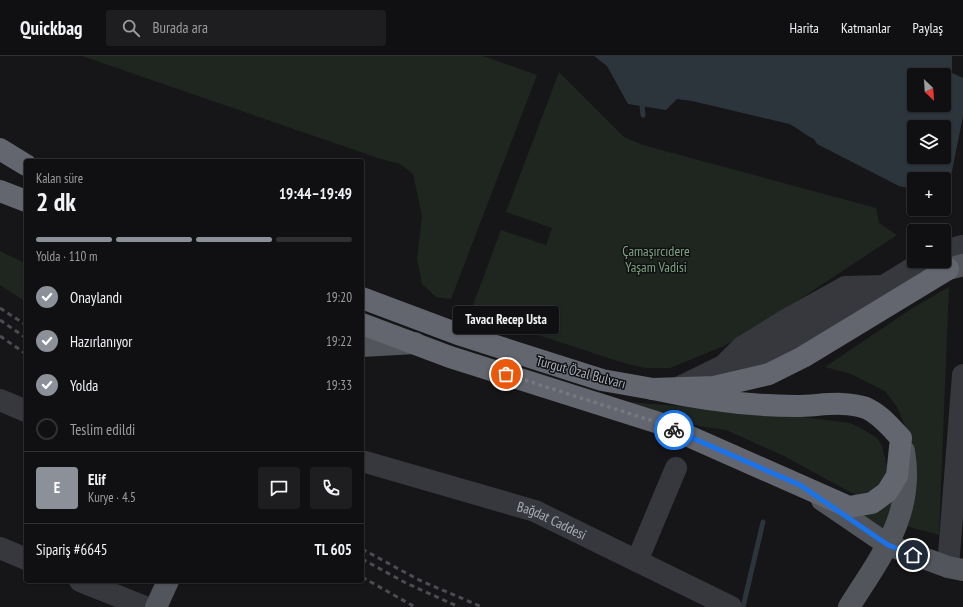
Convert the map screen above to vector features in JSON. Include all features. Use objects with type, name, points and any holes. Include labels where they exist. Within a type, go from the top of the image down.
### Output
[{"type":"highway","points":[[0,149],[24,164]]},
{"type":"highway","points":[[0,191],[24,199]]},
{"type":"highway","name":"Turgut Özal Bulvarı","points":[[364,299],[458,334],[537,361],[602,380],[653,389],[714,387],[769,374],[831,341],[952,262]]},
{"type":"highway","name":"Turgut Özal Bulvarı","points":[[364,325],[450,357],[659,423],[849,507],[872,503],[887,492],[897,476],[901,438]]},
{"type":"highway","points":[[653,389],[699,399],[796,406],[837,403],[866,408],[882,418],[901,438]]},
{"type":"main road","points":[[364,346],[416,343]]},
{"type":"main road","points":[[849,607],[888,545],[900,517],[907,483],[901,438]]},
{"type":"main road","points":[[800,485],[888,545],[956,568]]},
{"type":"main road","points":[[156,607],[167,583]]},
{"type":"main road","points":[[171,607],[181,583]]},
{"type":"street","points":[[952,262],[963,246]]},
{"type":"street","points":[[680,388],[723,366],[746,360],[786,344],[913,268]]},
{"type":"street","points":[[956,568],[963,375]]},
{"type":"street","points":[[0,400],[24,410]]},
{"type":"street","name":"Bağdat Caddesi","points":[[364,462],[535,511],[731,607]]},
{"type":"street","points":[[637,561],[676,468]]},
{"type":"street","points":[[0,548],[24,558]]},
{"type":"street","points":[[85,583],[145,607]]},
{"type":"green space","points":[[82,56],[483,56],[537,75],[451,299],[436,297],[422,284],[417,259],[422,216],[413,174],[400,164],[381,159]]},
{"type":"green space","name":"Çamaşırcıdere Yaşam Vadisi","points":[[559,72],[624,137],[643,145],[876,208],[879,223],[897,235],[776,315],[724,346],[670,368],[646,368],[627,364],[470,313],[501,230],[546,245],[552,228],[506,212]]},
{"type":"green space","points":[[0,251],[24,263],[24,301],[0,285]]},
{"type":"green space","points":[[949,287],[939,535],[906,526],[909,435],[897,407],[885,391],[851,374],[825,367],[911,309]]},
{"type":"green space","points":[[630,402],[804,417],[850,423],[877,438],[882,446],[888,470],[887,478],[861,498],[784,456],[726,430],[698,426],[628,404]]},
{"type":"green space","points":[[901,483],[884,533],[856,515]]},
{"type":"shaded area","points":[[594,56],[952,56],[952,73],[963,78],[963,116],[951,176],[951,172],[907,172],[907,188],[899,186],[817,144],[814,139],[789,124],[692,101],[677,99],[666,110],[628,104],[607,66]]},
{"type":"waterway","points":[[642,106],[643,115]]},
{"type":"waterway","points":[[743,607],[763,522]]},
{"type":"railway","points":[[0,308],[24,324]]},
{"type":"railway","points":[[0,320],[24,337]]},
{"type":"railway","points":[[0,336],[24,353]]},
{"type":"railway","points":[[364,550],[419,580],[482,607]]},
{"type":"railway","points":[[364,560],[406,583],[459,607]]},
{"type":"railway","points":[[364,578],[415,607]]},
{"type":"way so far","points":[[506,374],[659,423],[674,430]]},
{"type":"place","name":"Tavacı Recep Usta","points":[[506,374]]},
{"type":"route","points":[[674,430],[800,485],[888,545],[913,555]]}]
